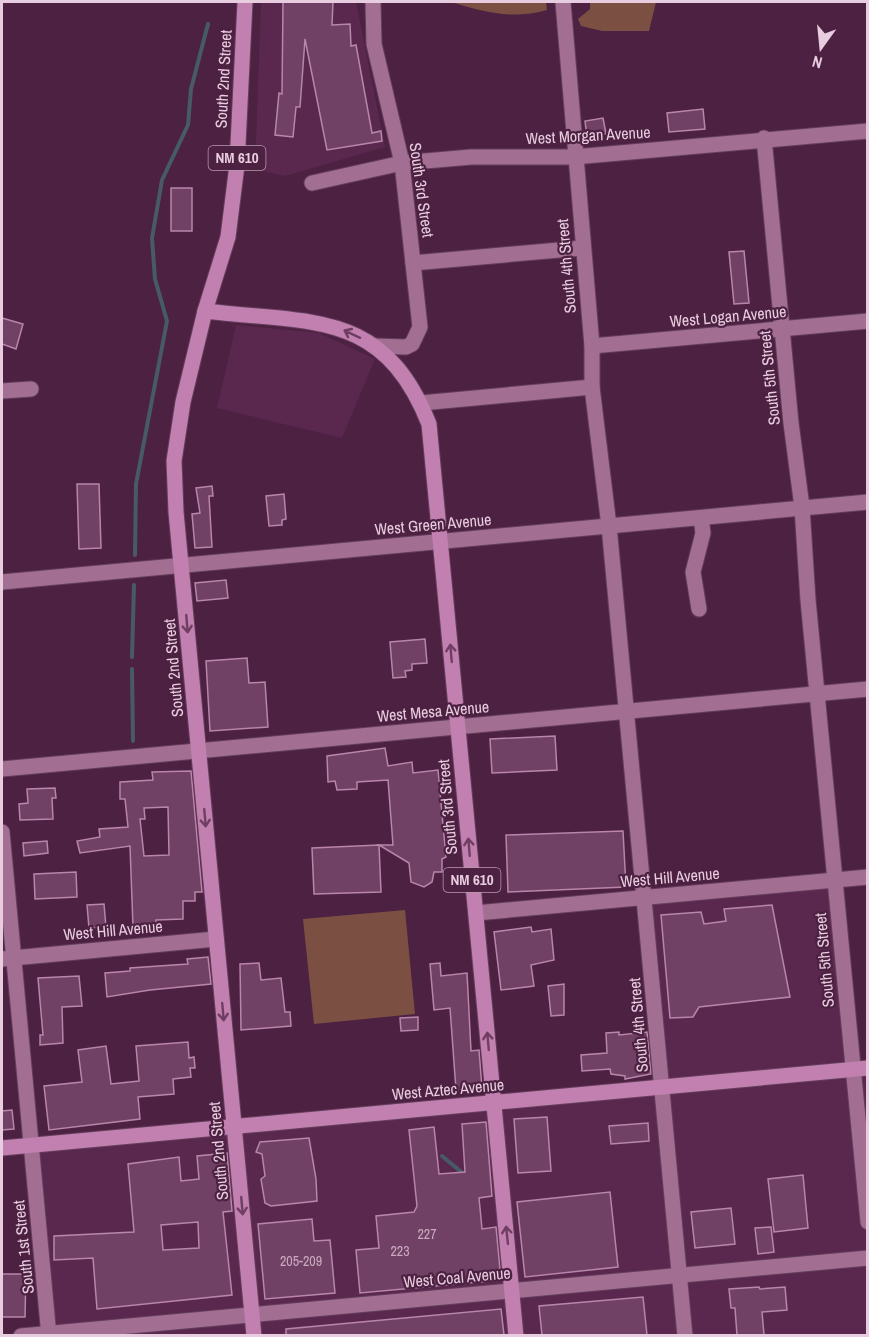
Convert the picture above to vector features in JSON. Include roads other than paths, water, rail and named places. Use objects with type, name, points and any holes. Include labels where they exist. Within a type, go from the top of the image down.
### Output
[{"type":"main road","name":"South 2nd Street","points":[[244,2],[237,165],[230,226],[183,402],[174,461],[181,566],[254,1335]]},
{"type":"main road","name":"NM 610","points":[[206,311],[289,317],[322,322],[354,334],[374,346]]},
{"type":"main road","name":"South 3rd Street","points":[[374,346],[398,368],[411,385],[429,424],[516,1335]]},
{"type":"main road","name":"West Aztec Avenue","points":[[2,1148],[860,1069]]},
{"type":"street","name":"South 3rd Street","points":[[373,2],[374,44],[402,163],[420,327],[417,338],[406,347],[374,346]]},
{"type":"street","name":"South 4th Street","points":[[562,2],[591,346],[592,387],[609,526]]},
{"type":"street","name":"West Morgan Avenue","points":[[312,183],[402,163],[471,157],[574,157],[764,138],[867,131]]},
{"type":"street","name":"South 5th Street","points":[[764,138],[802,507]]},
{"type":"street","points":[[413,263],[582,248]]},
{"type":"street","name":"West Logan Avenue","points":[[591,346],[867,321]]},
{"type":"street","points":[[421,403],[592,387]]},
{"type":"street","points":[[2,391],[31,389]]},
{"type":"street","name":"West Green Avenue","points":[[2,582],[867,502]]},
{"type":"street","points":[[802,507],[817,694]]},
{"type":"street","points":[[699,609],[693,572],[703,533],[701,518]]},
{"type":"street","points":[[609,526],[626,712]]},
{"type":"street","name":"West Mesa Avenue","points":[[2,769],[867,689]]},
{"type":"street","name":"South 5th Street","points":[[817,694],[834,880],[860,1069],[867,1222]]},
{"type":"street","name":"South 4th Street","points":[[626,712],[685,1335]]},
{"type":"street","name":"South 1st Street","points":[[2,832],[7,958],[31,1145],[49,1334]]},
{"type":"street","name":"West Hill Avenue","points":[[476,913],[867,877]]},
{"type":"street","name":"West Hill Avenue","points":[[7,958],[216,939]]},
{"type":"street","name":"West Coal Avenue","points":[[21,1335],[867,1258]]},
{"type":"waterway","points":[[135,555],[136,484],[167,321],[155,279],[152,238],[162,180],[188,125],[191,89],[208,24]]},
{"type":"waterway","points":[[132,657],[134,585]]},
{"type":"waterway","points":[[132,669],[133,741]]},
{"type":"waterway","points":[[442,1156],[465,1175]]}]
